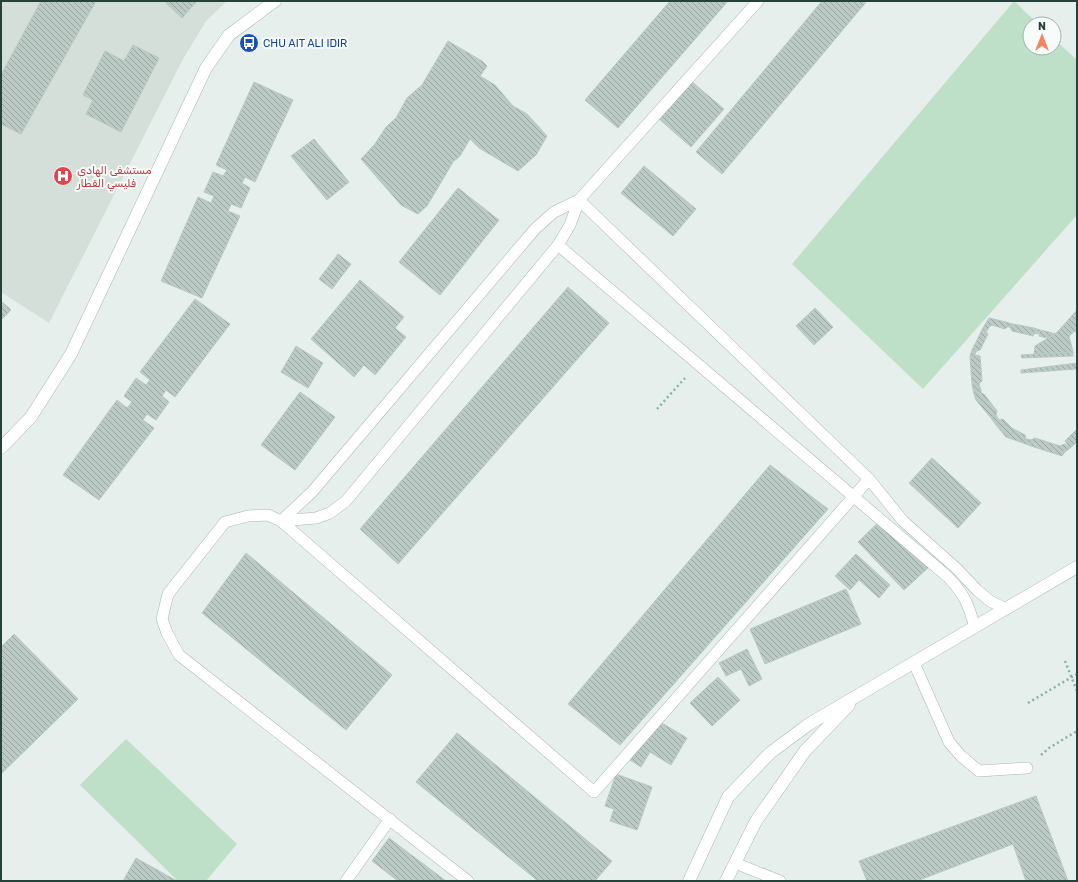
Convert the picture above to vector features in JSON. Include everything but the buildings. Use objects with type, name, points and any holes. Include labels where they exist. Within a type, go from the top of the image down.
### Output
[{"type":"main road","points":[[1,448],[31,417],[70,354],[206,68],[229,35],[275,1]]},
{"type":"main road","points":[[689,881],[728,797],[770,753],[809,724],[1077,567]]},
{"type":"main road","points":[[726,881],[756,822],[805,751],[859,694]]},
{"type":"lane","points":[[281,521],[316,518],[330,513],[346,501],[558,245],[570,225],[579,200],[758,1]]},
{"type":"lane","points":[[579,200],[869,479],[903,521],[956,568],[977,590],[990,601],[1006,609]]},
{"type":"lane","points":[[281,521],[312,492],[534,229],[554,212],[579,200]]},
{"type":"lane","points":[[558,245],[948,577],[962,592],[968,602],[975,628]]},
{"type":"lane","points":[[468,881],[179,655],[167,633],[162,619],[168,594],[225,522],[248,516],[268,515],[281,521],[594,792],[869,479]]},
{"type":"lane","points":[[914,663],[949,742],[961,756],[979,772],[1027,768]]},
{"type":"lane","points":[[346,881],[390,819]]},
{"type":"lane","points":[[735,863],[780,881]]},
{"type":"path","points":[[657,409],[697,364]]},
{"type":"path","points":[[1065,661],[1077,691]]},
{"type":"path","points":[[1028,703],[1077,674]]},
{"type":"path","points":[[1049,748],[1077,731]]},
{"type":"shaded area","name":"مستشفى الهادي فليسي القطار","points":[[1,1],[227,1],[206,21],[183,59],[49,323],[1,292]]},
{"type":"green space","points":[[1014,1],[1030,16],[1022,16],[1022,56],[1062,56],[1062,46],[1077,60],[1077,215],[923,389],[792,264]]},
{"type":"green space","points":[[126,739],[237,844],[206,881],[178,881],[80,785]]},
{"type":"place","name":"CHU AIT ALI IDIR","points":[[249,43]]},
{"type":"place","name":"مستشفى الهادي فليسي القطار","points":[[63,176]]}]
